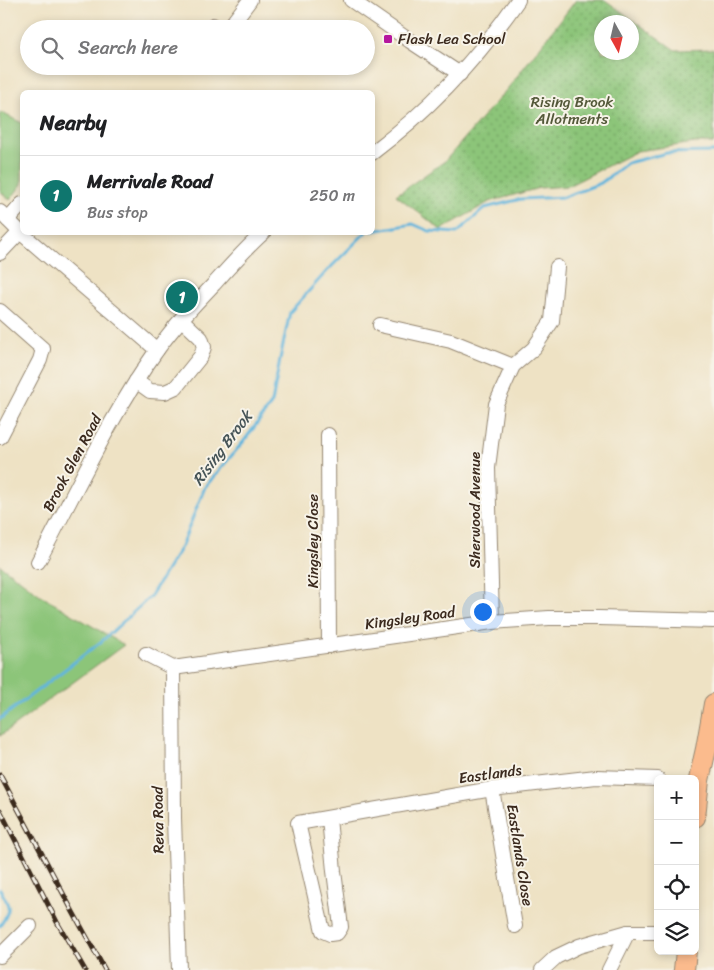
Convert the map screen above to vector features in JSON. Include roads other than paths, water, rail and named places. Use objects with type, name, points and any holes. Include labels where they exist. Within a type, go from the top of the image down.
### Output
[{"type":"highway","points":[[698,775],[706,749],[714,704]]},
{"type":"highway","points":[[684,970],[686,955]]},
{"type":"street","points":[[234,20],[250,0]]},
{"type":"street","points":[[351,0],[460,74]]},
{"type":"street","points":[[375,151],[418,115],[460,74],[518,0]]},
{"type":"street","points":[[0,253],[20,232],[4,216],[20,205]]},
{"type":"street","points":[[23,235],[157,350]]},
{"type":"street","name":"Brook Glen Road","points":[[38,562],[111,423],[157,350],[181,319],[249,245],[261,235]]},
{"type":"street","name":"Sherwood Avenue","points":[[492,622],[488,468],[496,404],[513,366],[534,348],[552,321],[557,267]]},
{"type":"street","points":[[0,311],[43,349],[40,360],[0,437]]},
{"type":"street","points":[[136,381],[150,391],[165,392],[176,387],[202,356],[204,347],[201,338],[181,319]]},
{"type":"street","points":[[380,325],[451,341],[513,366]]},
{"type":"street","name":"Kingsley Close","points":[[328,435],[330,646]]},
{"type":"street","name":"Kingsley Road","points":[[173,668],[492,622],[549,618],[714,621]]},
{"type":"street","points":[[146,654],[173,668]]},
{"type":"street","name":"Reva Road","points":[[173,668],[178,970]]},
{"type":"street","name":"Eastlands","points":[[329,818],[341,927],[337,933],[330,934],[323,931],[298,822],[492,789],[596,777],[654,779]]},
{"type":"street","name":"Eastlands Close","points":[[492,789],[515,926]]},
{"type":"street","points":[[0,956],[30,926]]},
{"type":"street","points":[[542,970],[556,957],[580,946],[628,932],[654,932]]},
{"type":"street","points":[[609,970],[628,932]]},
{"type":"waterway","name":"Rising Brook","points":[[375,230],[413,224],[429,231],[457,233],[485,208],[521,199],[564,197],[601,183],[627,163],[667,153],[714,152]]},
{"type":"waterway","name":"Rising Brook","points":[[0,719],[102,641],[150,597],[181,547],[205,487],[244,441],[272,403],[290,312],[363,235]]},
{"type":"waterway","name":"Rising Brook","points":[[0,889],[8,904],[8,911],[0,926]]},
{"type":"railway","points":[[0,775],[105,970]]},
{"type":"railway","points":[[0,810],[57,922],[85,970]]},
{"type":"place","name":"Flash Lea School","points":[[388,39]]},
{"type":"place","name":"Merrivale Road","points":[[182,297]]},
{"type":"park label","name":"Rising Brook Allotments","points":[[572,110]]}]
